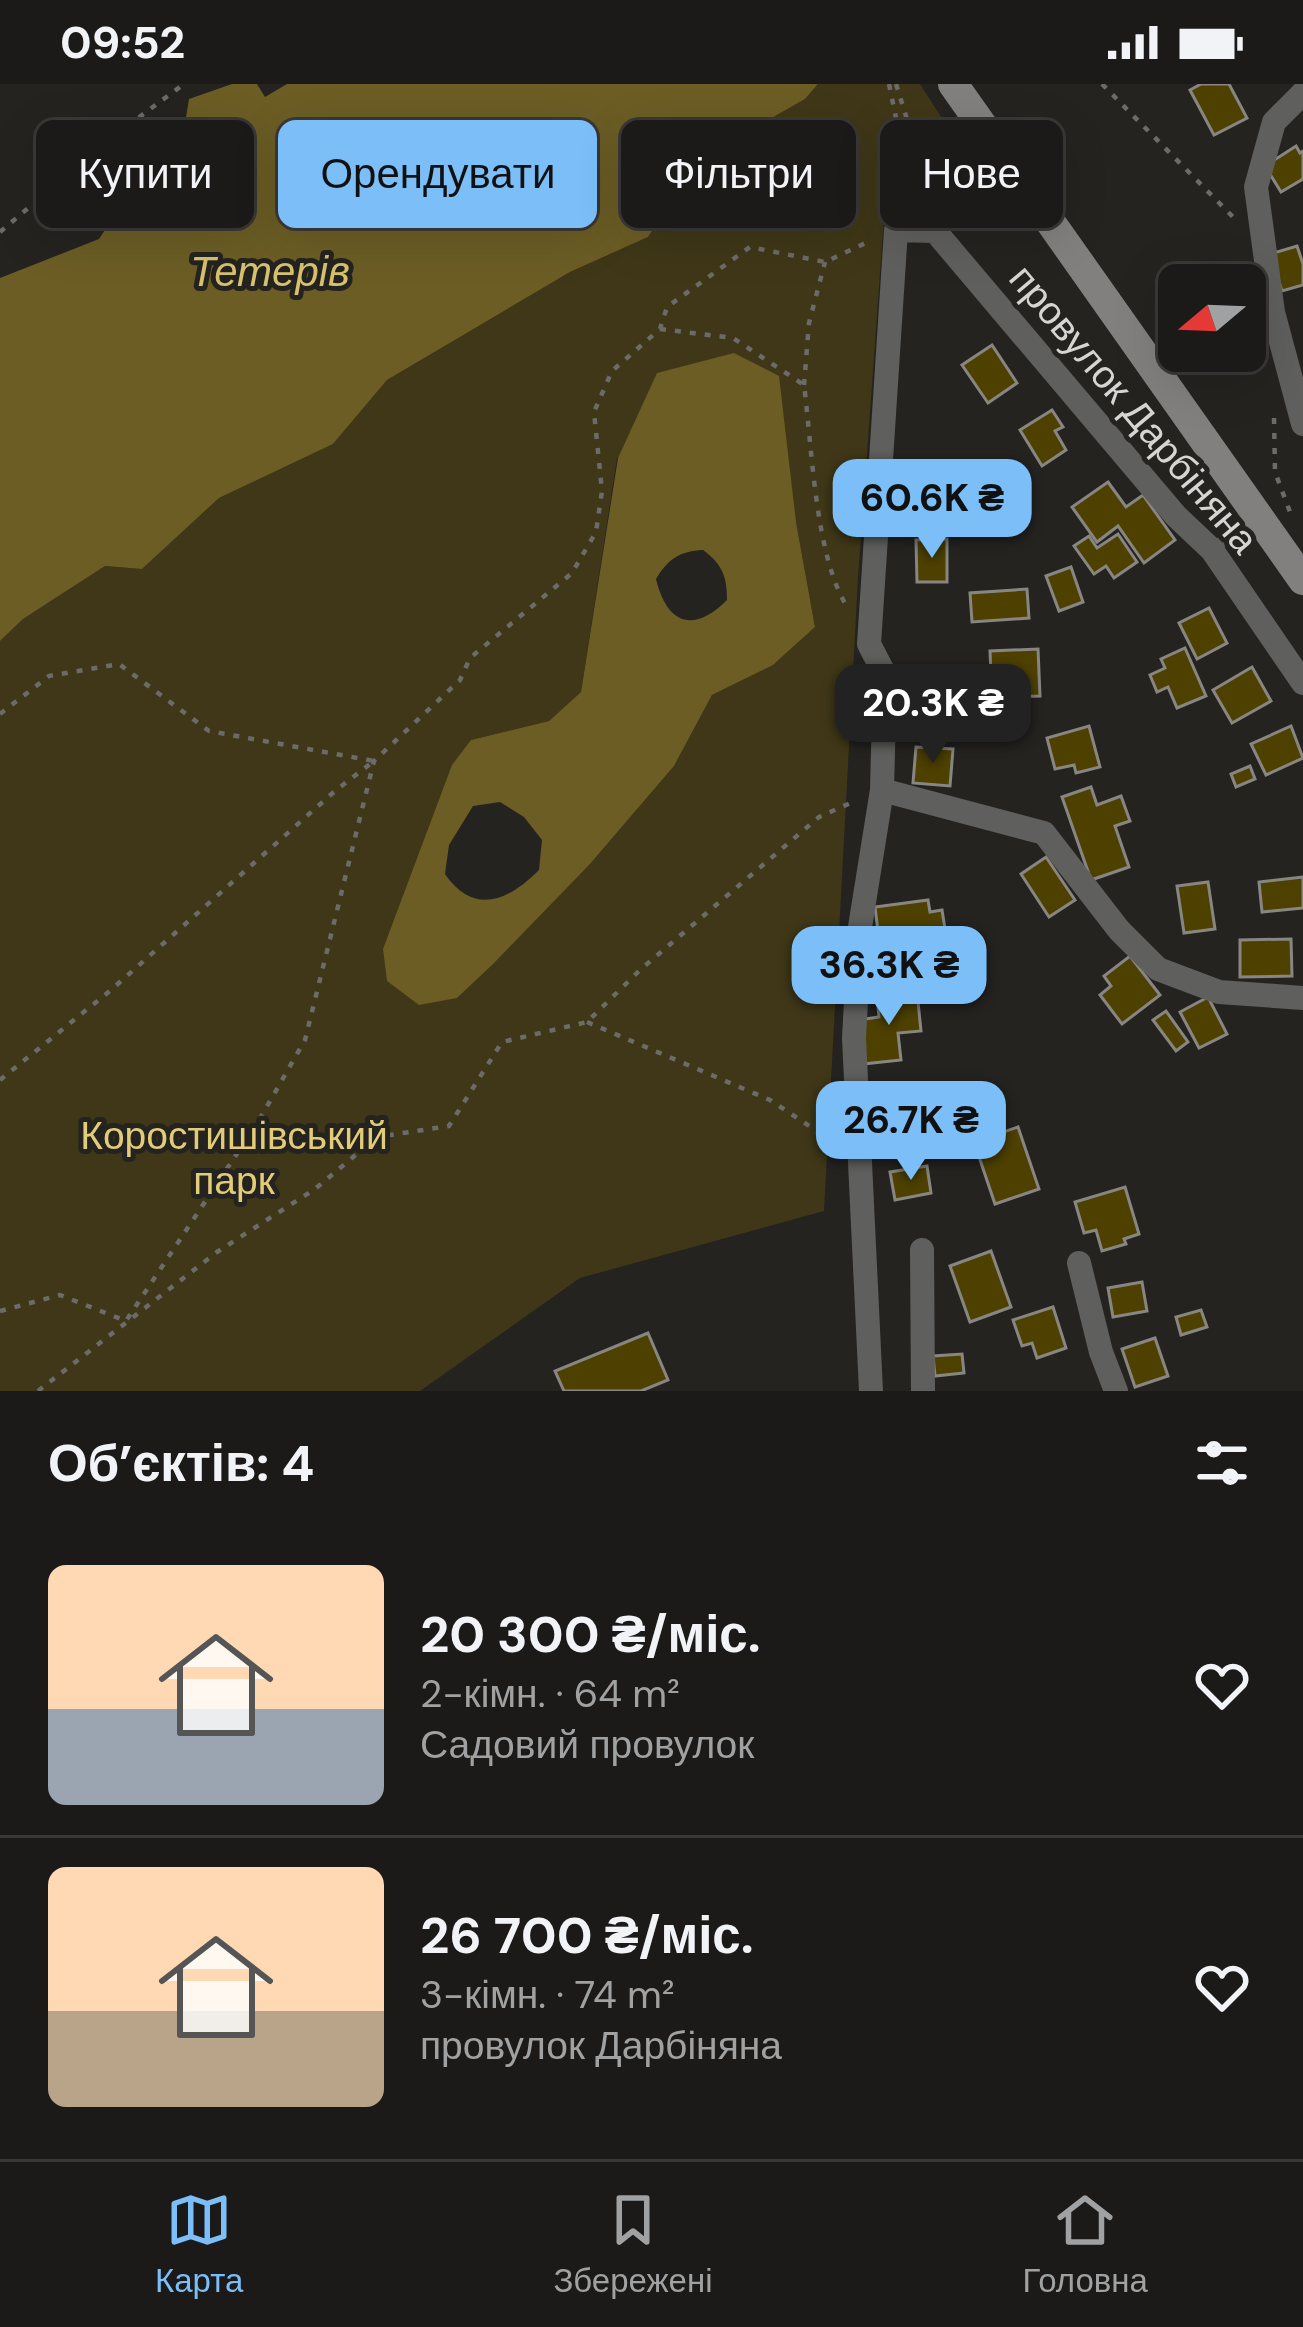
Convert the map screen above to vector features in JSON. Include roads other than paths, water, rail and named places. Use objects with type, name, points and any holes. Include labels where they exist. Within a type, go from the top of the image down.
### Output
[{"type":"main road","points":[[954,86],[1303,580]]},
{"type":"street","points":[[1303,93],[1274,122],[1256,187],[1272,304],[1303,424]]},
{"type":"street","name":"провулок Дарбіняна","points":[[882,790],[885,675],[869,644],[896,230],[935,231],[1176,516],[1212,550],[1303,683]]},
{"type":"street","points":[[871,1391],[855,980],[882,790],[1044,833],[1119,930],[1158,969],[1219,992],[1303,998]]},
{"type":"street","points":[[922,1250],[923,1391]]},
{"type":"street","points":[[1079,1263],[1100,1352],[1115,1391]]},
{"type":"lane","points":[[1212,550],[1255,514]]},
{"type":"water","name":"Тетерів","points":[[232,84],[257,84],[265,97],[287,84],[818,84],[805,99],[768,120],[621,120],[621,228],[654,228],[648,237],[570,272],[387,380],[333,444],[219,498],[142,569],[105,566],[23,619],[0,641],[0,278],[99,239],[106,228],[254,228],[254,120],[186,120],[189,99]]},
{"type":"water","points":[[734,353],[779,376],[796,522],[815,627],[773,665],[712,695],[674,766],[590,864],[457,998],[419,1005],[387,981],[383,949],[452,765],[471,740],[549,721],[581,692],[618,458],[657,373]],"holes":[[[703,550],[722,571],[727,600],[703,617],[683,619],[667,606],[656,579],[675,557]],[[500,802],[524,817],[542,840],[539,870],[503,896],[479,899],[456,887],[445,874],[449,845],[473,806]]]},
{"type":"park label","name":"Коростишівський парк","points":[[234,1158]]}]
